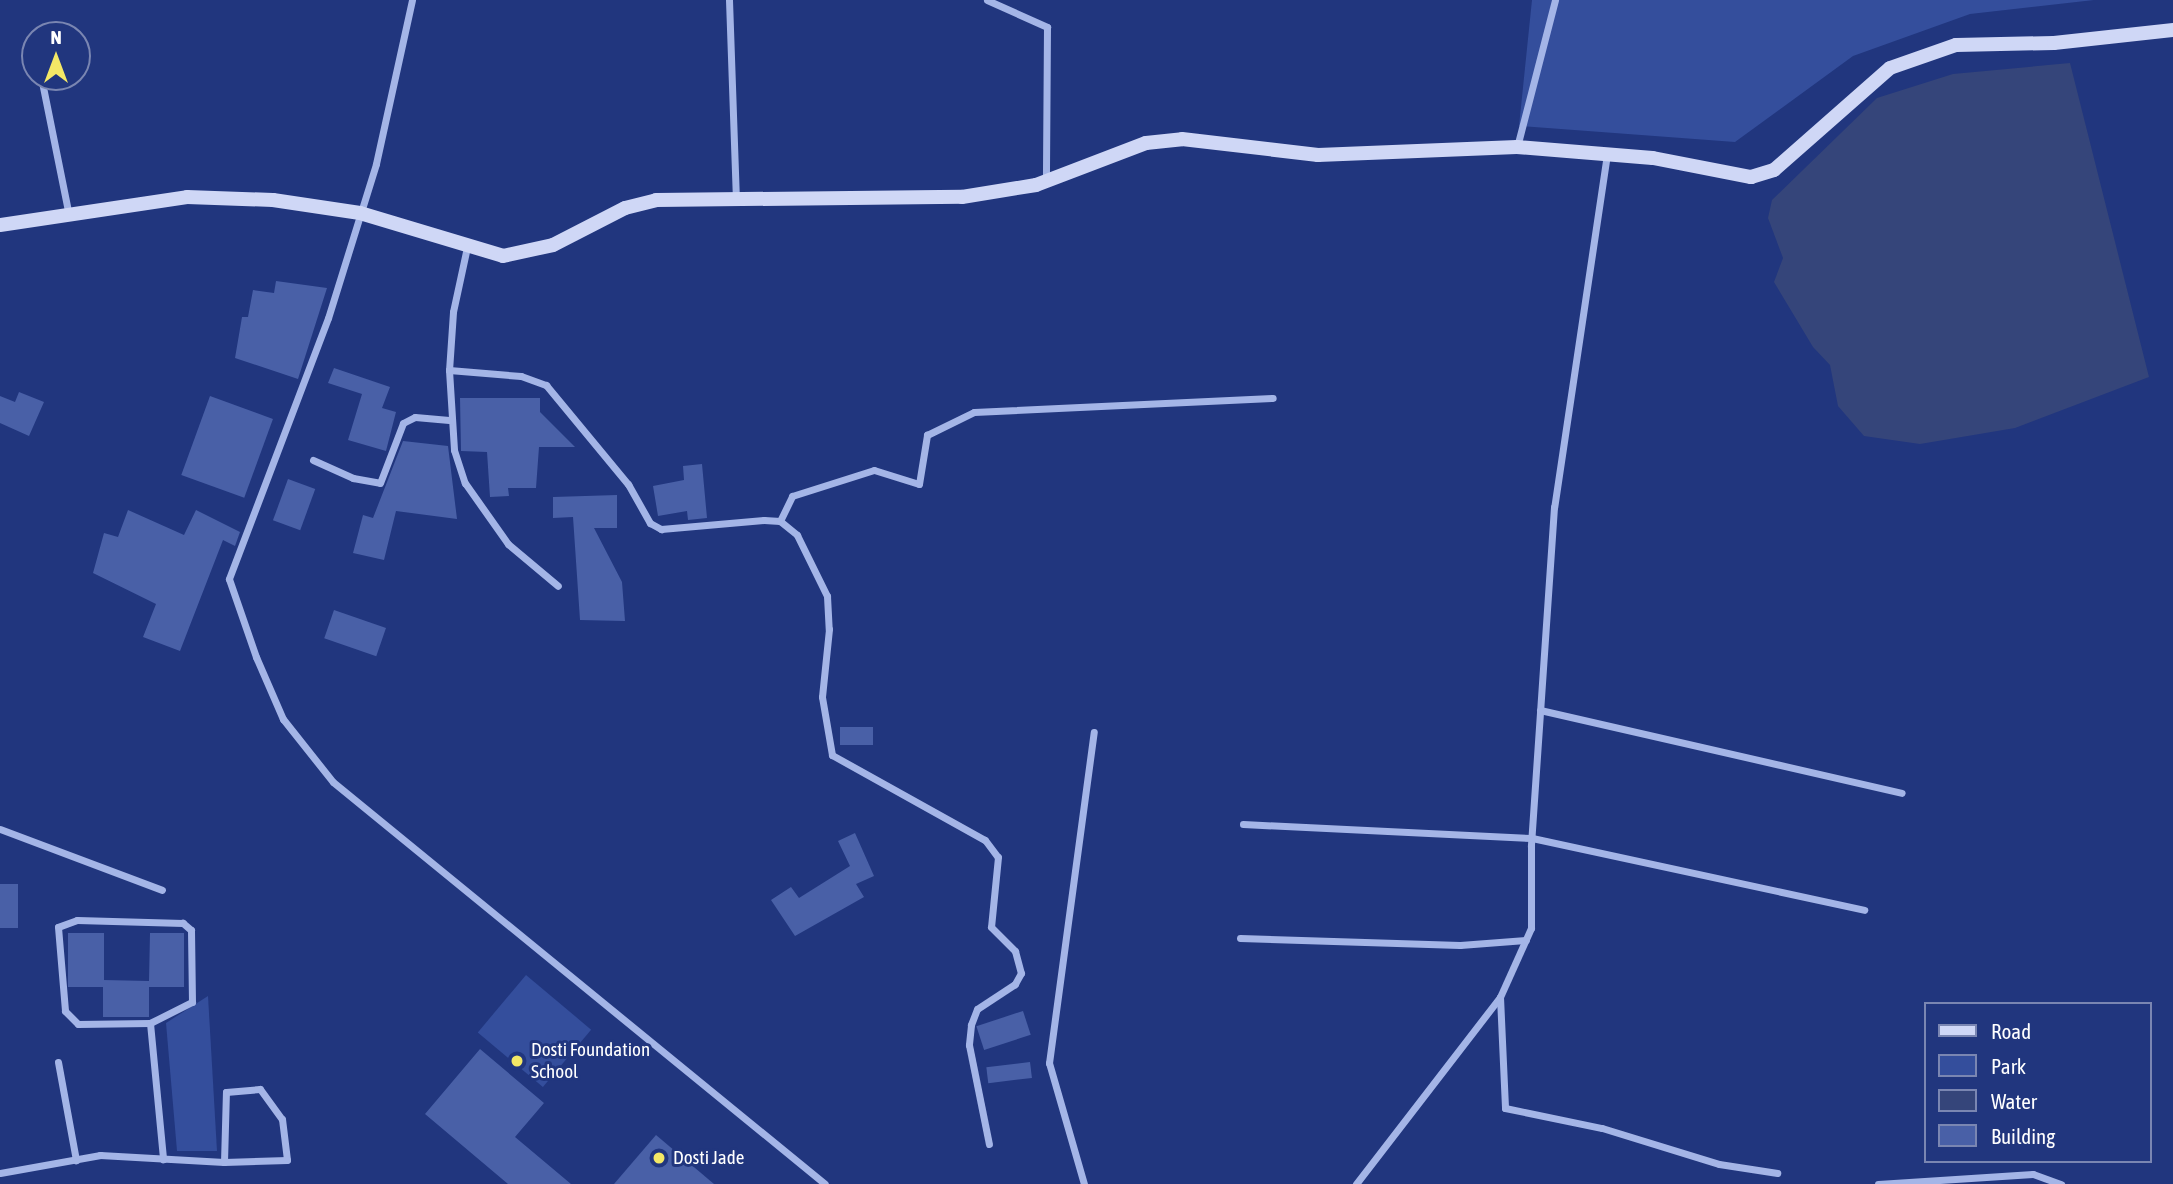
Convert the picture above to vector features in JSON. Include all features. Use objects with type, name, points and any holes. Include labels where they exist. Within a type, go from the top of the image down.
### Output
[{"type":"street","points":[[412,0],[394,88],[328,318],[229,579],[283,719],[333,782],[825,1184]]},
{"type":"street","points":[[729,0],[736,196]]},
{"type":"street","points":[[987,0],[1047,27],[1046,181]]},
{"type":"street","points":[[1517,147],[1555,0]]},
{"type":"street","points":[[0,225],[68,211],[187,197],[273,200],[360,213],[503,256],[553,245],[625,208],[646,202],[736,196],[923,200],[1046,181],[1146,143],[1182,139],[1318,155],[1517,147],[1607,153],[1751,177],[1774,170],[1890,68],[1956,45],[2066,42],[2173,30]]},
{"type":"street","points":[[44,91],[68,211]]},
{"type":"street","points":[[1356,1184],[1500,997],[1531,928],[1532,838],[1554,507],[1607,153]]},
{"type":"street","points":[[467,247],[453,312],[449,370],[454,450],[465,483],[508,544],[558,586]]},
{"type":"street","points":[[449,370],[521,376],[546,385],[628,484],[650,523],[661,529],[780,521],[797,535],[827,596],[829,629],[822,697],[832,755],[985,840],[998,858],[991,927],[1015,951],[1021,973],[1015,984],[977,1009],[971,1025],[969,1045],[989,1144]]},
{"type":"street","points":[[780,521],[792,496],[874,470],[919,484],[927,435],[974,412],[1273,398]]},
{"type":"street","points":[[313,460],[353,478],[380,483],[403,423],[415,417],[452,420]]},
{"type":"street","points":[[1540,710],[1902,793]]},
{"type":"street","points":[[1084,1184],[1049,1063],[1094,732]]},
{"type":"street","points":[[1243,824],[1532,838],[1864,910]]},
{"type":"street","points":[[0,829],[162,890]]},
{"type":"street","points":[[77,920],[183,923],[191,930],[192,1002],[150,1023],[78,1024],[65,1011],[58,927],[77,920]]},
{"type":"street","points":[[1240,938],[1460,945],[1526,940]]},
{"type":"street","points":[[1500,997],[1505,1108],[1602,1128],[1719,1164],[1777,1173]]},
{"type":"street","points":[[150,1023],[163,1159]]},
{"type":"street","points":[[58,1062],[76,1160]]},
{"type":"street","points":[[0,1173],[100,1155],[225,1162],[287,1160],[282,1119],[260,1089],[226,1092],[225,1162]]},
{"type":"street","points":[[1878,1184],[2033,1174],[2061,1184]]},
{"type":"green space","points":[[1532,0],[2094,0],[1970,14],[1853,56],[1735,142],[1519,126]]},
{"type":"green space","points":[[526,975],[591,1030],[543,1087],[478,1032]]},
{"type":"green space","points":[[208,996],[217,1151],[177,1151],[166,1023]]},
{"type":"water","points":[[2070,63],[2149,377],[2015,428],[1920,444],[1864,436],[1838,406],[1830,365],[1813,347],[1774,282],[1783,258],[1768,218],[1772,200],[1877,98],[1953,74]]},
{"type":"building","points":[[276,281],[327,288],[298,379],[235,358],[242,317],[248,317],[253,290],[274,293]]},
{"type":"building","points":[[334,368],[390,387],[382,408],[396,412],[386,451],[348,440],[362,394],[328,383]]},
{"type":"building","points":[[19,392],[44,402],[29,436],[0,423],[0,396],[15,402]]},
{"type":"building","points":[[210,396],[273,419],[244,498],[181,475]]},
{"type":"building","points":[[460,398],[540,398],[540,412],[575,447],[539,447],[536,488],[508,488],[509,496],[490,497],[487,452],[461,451]]},
{"type":"building","points":[[403,441],[448,446],[457,519],[396,511],[384,560],[353,553],[363,515],[373,518]]},
{"type":"building","points":[[702,464],[707,518],[688,520],[687,511],[658,516],[653,486],[684,480],[683,466]]},
{"type":"building","points":[[288,479],[315,489],[300,530],[273,520]]},
{"type":"building","points":[[617,495],[617,528],[594,528],[622,582],[625,621],[580,620],[573,517],[553,518],[553,497]]},
{"type":"building","points":[[128,510],[184,535],[196,510],[240,532],[235,546],[223,540],[180,651],[143,637],[156,604],[93,573],[104,533],[118,537]]},
{"type":"building","points":[[334,610],[386,628],[376,656],[324,638]]},
{"type":"building","points":[[840,727],[873,727],[873,745],[840,745]]},
{"type":"building","points":[[855,833],[874,876],[856,884],[864,897],[795,936],[771,900],[791,887],[799,898],[850,866],[838,841]]},
{"type":"building","points":[[0,884],[18,884],[18,928],[0,928]]},
{"type":"building","points":[[68,933],[104,933],[104,987],[68,987]]},
{"type":"building","points":[[150,933],[184,933],[184,987],[149,987],[149,1017],[103,1017],[103,980],[149,981]]},
{"type":"building","points":[[1023,1011],[1031,1035],[984,1050],[976,1026]]},
{"type":"building","points":[[480,1049],[544,1103],[515,1137],[571,1184],[508,1184],[425,1114]]},
{"type":"building","points":[[1030,1062],[1032,1078],[988,1083],[986,1067]]},
{"type":"building","name":"Dosti Jade","points":[[656,1135],[714,1184],[614,1184]]},
{"type":"place","name":"Dosti Foundation School","points":[[517,1061]]},
{"type":"place","name":"Dosti Jade","points":[[659,1158]]}]
